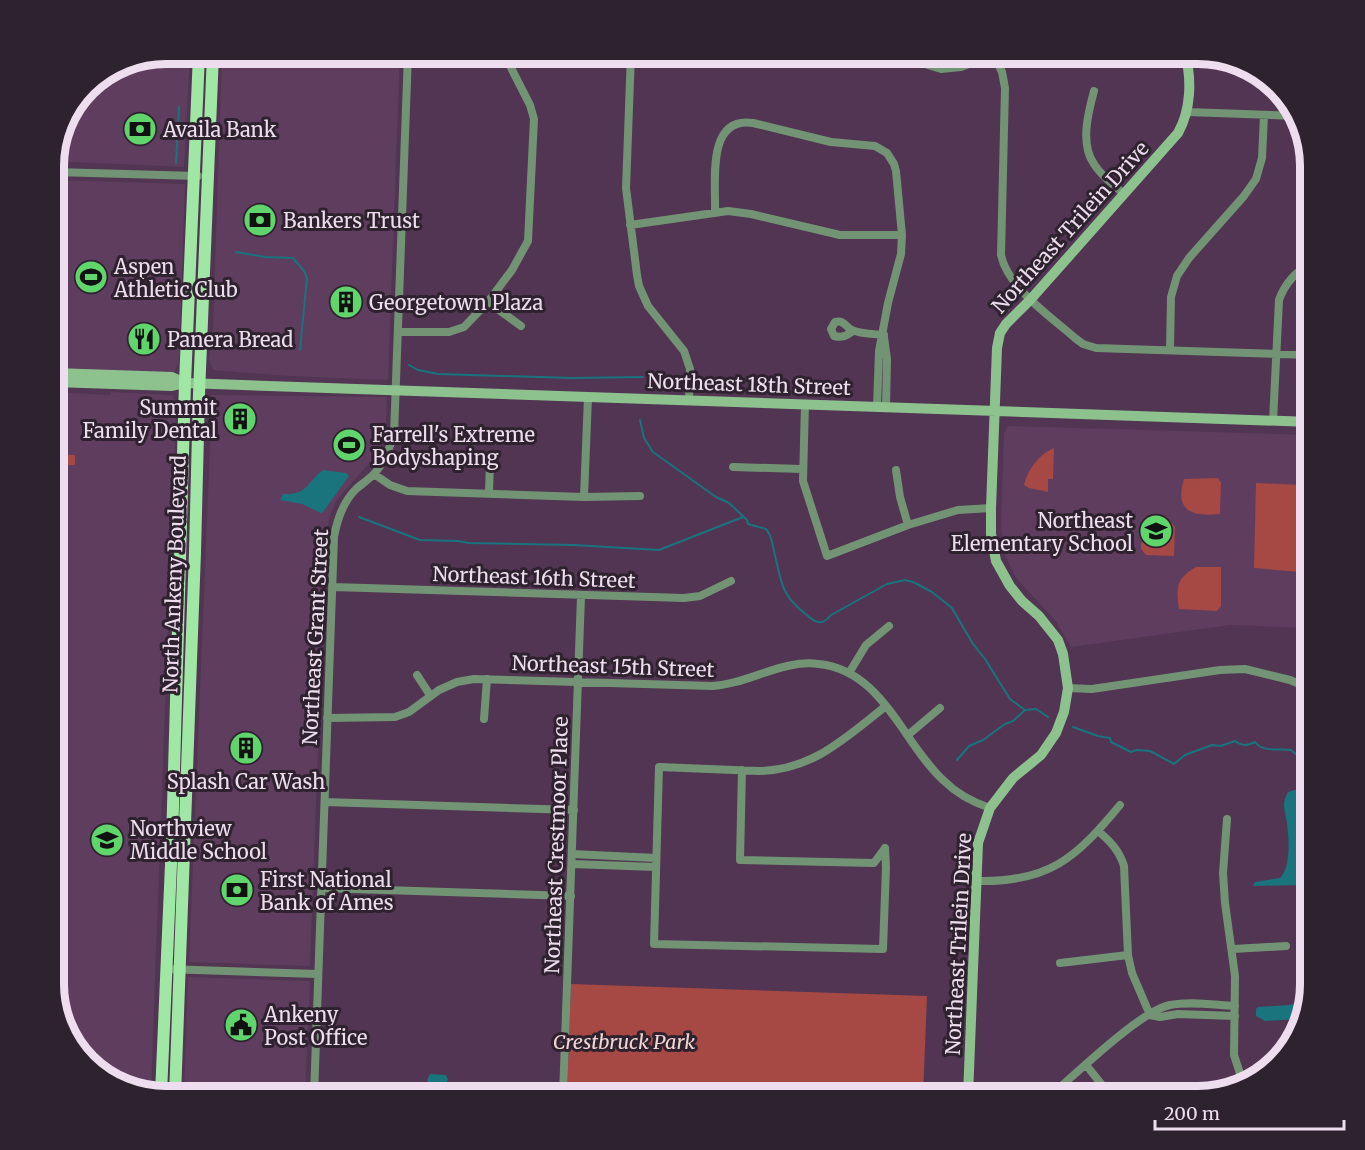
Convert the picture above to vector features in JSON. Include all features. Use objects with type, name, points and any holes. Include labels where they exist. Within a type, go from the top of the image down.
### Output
[{"type":"main road","name":"North Ankeny Boulevard","points":[[161,1085],[199,64]]},
{"type":"main road","name":"North Ankeny Boulevard","points":[[175,1085],[199,383],[213,64]]},
{"type":"main road","name":"Northeast Trilein Drive","points":[[968,1085],[978,843],[990,808],[1013,778],[1041,755],[1056,733],[1064,712],[1068,688],[1063,654],[1058,640],[1010,586],[996,561],[991,534],[991,508],[997,348],[1000,333],[1178,133],[1187,112],[1186,64]]},
{"type":"main road","points":[[65,373],[172,377],[186,383]]},
{"type":"main road","points":[[65,382],[172,386],[186,383]]},
{"type":"main road","name":"Northeast 18th Street","points":[[186,383],[1300,422]]},
{"type":"street","name":"Northeast Grant Street","points":[[314,1085],[334,537],[345,503],[374,474],[386,455],[394,435],[408,64]]},
{"type":"street","points":[[399,332],[454,331],[468,323],[488,302],[528,241],[533,112],[509,64]]},
{"type":"street","points":[[631,64],[626,182],[637,275],[643,297],[654,315],[680,343],[687,359],[690,378],[689,400]]},
{"type":"street","points":[[925,64],[941,69],[961,68],[970,64]]},
{"type":"street","points":[[998,64],[1005,88],[1001,255],[1009,276],[1031,299],[1083,344],[1096,348],[1300,355]]},
{"type":"street","points":[[1094,91],[1089,107],[1086,139],[1089,156],[1098,170],[1124,194]]},
{"type":"street","points":[[1187,112],[1287,116]]},
{"type":"street","points":[[1170,350],[1171,297],[1177,276],[1189,258],[1244,196],[1256,178],[1262,158],[1264,115]]},
{"type":"street","points":[[715,212],[717,149],[719,141],[732,125],[746,122],[831,142],[868,145],[887,153],[894,164],[902,235],[900,262],[888,303],[884,335],[879,351],[881,407]]},
{"type":"street","points":[[65,171],[209,177]]},
{"type":"street","points":[[630,225],[715,212],[740,212],[840,235],[902,235]]},
{"type":"street","points":[[1273,421],[1279,300],[1282,290],[1300,270]]},
{"type":"street","points":[[488,302],[521,326]]},
{"type":"street","points":[[853,331],[884,335]]},
{"type":"street","points":[[584,497],[588,397]]},
{"type":"street","points":[[805,404],[802,469],[805,492],[827,556],[908,525],[958,510],[991,508]]},
{"type":"street","points":[[489,494],[490,461]]},
{"type":"street","points":[[733,467],[802,469]]},
{"type":"street","points":[[896,470],[900,497],[908,525]]},
{"type":"street","points":[[374,474],[390,485],[407,491],[584,497],[640,496]]},
{"type":"street","name":"Northeast 16th Street","points":[[333,586],[684,598],[700,596],[731,581]]},
{"type":"street","name":"Northeast Crestmoor Place","points":[[564,1085],[581,596]]},
{"type":"street","points":[[849,673],[866,645],[889,626]]},
{"type":"street","name":"Northeast 15th Street","points":[[327,718],[395,717],[409,712],[421,705],[430,695],[457,682],[474,679],[720,686],[808,663],[830,666],[849,673],[869,688],[886,706],[942,780],[956,792],[990,808]]},
{"type":"street","points":[[1068,688],[1092,689],[1220,670],[1245,669],[1300,684]]},
{"type":"street","points":[[417,675],[430,695]]},
{"type":"street","points":[[484,719],[487,679]]},
{"type":"street","points":[[874,863],[885,848],[883,949],[654,944],[659,767],[772,771],[810,761],[886,706]]},
{"type":"street","points":[[908,735],[940,708]]},
{"type":"street","points":[[742,770],[740,860],[874,863],[886,867]]},
{"type":"street","points":[[325,802],[574,810]]},
{"type":"street","points":[[976,881],[1018,880],[1038,875],[1060,864],[1098,831],[1120,804]]},
{"type":"street","points":[[1227,819],[1223,873],[1235,976],[1234,1055],[1241,1076]]},
{"type":"street","points":[[1098,831],[1120,854],[1124,866],[1128,955],[1132,973],[1150,1015]]},
{"type":"street","points":[[572,854],[656,858]]},
{"type":"street","points":[[572,864],[656,867]]},
{"type":"street","points":[[321,888],[571,897]]},
{"type":"street","points":[[1233,949],[1286,946]]},
{"type":"street","points":[[1060,963],[1128,955]]},
{"type":"street","points":[[165,969],[318,974]]},
{"type":"street","points":[[1063,1085],[1131,1026],[1160,1008],[1190,1004],[1234,1006]]},
{"type":"street","points":[[1150,1015],[1235,1016]]},
{"type":"street","points":[[1086,1065],[1102,1085]]},
{"type":"shaded area","points":[[189,64],[184,167],[65,162],[68,140],[82,110],[94,94],[128,72],[147,66]]},
{"type":"shaded area","points":[[222,64],[400,64],[388,380],[213,370],[209,360],[213,327]]},
{"type":"shaded area","points":[[65,180],[185,184],[179,363],[174,372],[163,375],[65,371]]},
{"type":"shaded area","points":[[65,393],[169,395],[173,396],[176,410],[151,1085],[116,1072],[99,1060],[86,1046],[75,1029],[68,1010],[65,990]]},
{"type":"shaded area","points":[[212,395],[387,397],[385,438],[371,461],[336,501],[326,534],[310,966],[189,962]]},
{"type":"shaded area","name":"Northeast Elementary School","points":[[1008,426],[1300,435],[1300,628],[1230,625],[1071,647],[1056,621],[1016,578],[1004,553],[1001,524],[1004,433]]},
{"type":"shaded area","points":[[323,470],[346,473],[349,476],[323,512],[302,504],[280,500],[283,494],[302,490]]},
{"type":"shaded area","points":[[1300,788],[1300,885],[1254,886],[1255,882],[1280,878],[1284,873],[1289,845],[1284,807],[1288,792]]},
{"type":"shaded area","points":[[188,977],[310,981],[305,1085],[184,1085]]},
{"type":"shaded area","points":[[1299,1003],[1294,1019],[1265,1021],[1256,1016],[1258,1007]]},
{"type":"shaded area","points":[[430,1074],[446,1075],[448,1080],[445,1085],[430,1085],[427,1080]]},
{"type":"green space","points":[[1054,448],[1053,479],[1048,479],[1048,492],[1024,485],[1035,463]]},
{"type":"green space","points":[[65,455],[75,455],[75,465],[65,465]]},
{"type":"green space","points":[[1218,478],[1221,483],[1220,514],[1201,514],[1188,510],[1181,498],[1184,479]]},
{"type":"green space","points":[[1256,483],[1300,485],[1300,572],[1254,568]]},
{"type":"green space","points":[[1160,521],[1170,521],[1175,527],[1174,556],[1146,555],[1141,549],[1141,543],[1154,532],[1154,527]]},
{"type":"green space","points":[[1196,567],[1221,567],[1221,606],[1217,611],[1179,609],[1179,584],[1184,575]]},
{"type":"green space","name":"Crestbruck Park","points":[[571,984],[927,996],[923,1085],[567,1085]]},
{"type":"waterway","points":[[176,163],[179,107]]},
{"type":"waterway","points":[[236,252],[265,257],[293,258],[304,271],[307,278],[300,350]]},
{"type":"waterway","points":[[409,365],[418,370],[438,374],[573,378],[643,377]]},
{"type":"waterway","points":[[640,420],[644,438],[653,452],[716,497],[729,503],[747,520],[748,524],[766,529],[770,534],[787,595],[811,619],[823,622],[831,615],[887,584],[905,580],[913,582],[932,592],[952,608],[1010,699],[1025,710],[1036,709],[1048,717]]},
{"type":"waterway","points":[[359,517],[420,540],[659,550],[743,517]]},
{"type":"waterway","points":[[957,760],[969,746],[1013,721],[1025,710]]},
{"type":"waterway","points":[[1073,727],[1110,738],[1111,742],[1131,752],[1150,751],[1174,764],[1185,755],[1212,745],[1221,746],[1235,741],[1245,745],[1255,742],[1267,749],[1291,750],[1300,758]]},
{"type":"place","name":"Availa Bank","points":[[140,129]]},
{"type":"place","name":"Bankers Trust","points":[[260,220]]},
{"type":"place","name":"Aspen Athletic Club","points":[[91,277]]},
{"type":"place","name":"Georgetown Plaza","points":[[346,302]]},
{"type":"place","name":"Panera Bread","points":[[144,339]]},
{"type":"place","name":"Summit Family Dental","points":[[240,419]]},
{"type":"place","name":"Farrell's Extreme Bodyshaping","points":[[349,445]]},
{"type":"place","name":"Northeast Elementary School","points":[[1156,531]]},
{"type":"place","name":"Splash Car Wash","points":[[246,748]]},
{"type":"place","name":"Northview Middle School","points":[[107,840]]},
{"type":"place","name":"First National Bank of Ames","points":[[237,890]]},
{"type":"place","name":"Ankeny Post Office","points":[[241,1025]]}]
